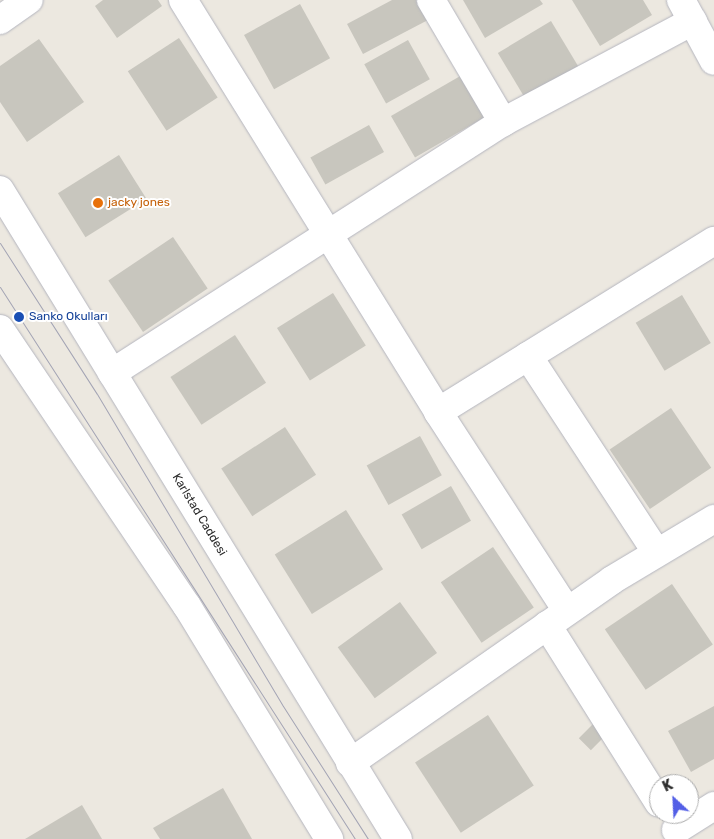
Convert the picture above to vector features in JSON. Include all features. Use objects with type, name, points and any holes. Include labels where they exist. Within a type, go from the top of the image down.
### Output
[{"type":"street","points":[[0,20],[29,0]]},
{"type":"street","points":[[183,0],[438,412],[557,618],[649,785]]},
{"type":"street","points":[[431,0],[504,122]]},
{"type":"street","points":[[112,373],[504,122],[687,10],[714,61]]},
{"type":"street","name":"Karlstad Caddesi","points":[[0,190],[350,764],[398,839]]},
{"type":"street","points":[[438,412],[714,242]]},
{"type":"street","points":[[0,329],[187,606],[329,839]]},
{"type":"street","points":[[528,356],[657,553]]},
{"type":"street","points":[[350,764],[612,580],[714,519]]},
{"type":"street","points":[[674,828],[714,806]]},
{"type":"building","points":[[103,0],[158,0],[162,6],[117,38],[95,6]]},
{"type":"building","points":[[392,0],[418,0],[428,20],[363,54],[347,24]]},
{"type":"building","points":[[463,0],[540,0],[543,4],[485,38]]},
{"type":"building","points":[[572,0],[643,0],[652,15],[600,46]]},
{"type":"building","points":[[300,4],[330,58],[274,89],[244,35]]},
{"type":"building","points":[[551,21],[579,67],[526,99],[498,53]]},
{"type":"building","points":[[179,38],[218,98],[167,131],[128,71]]},
{"type":"building","points":[[39,39],[84,102],[27,142],[0,102],[0,66]]},
{"type":"building","points":[[408,40],[430,79],[386,104],[364,64]]},
{"type":"building","points":[[462,75],[486,117],[415,158],[391,116]]},
{"type":"building","points":[[369,125],[384,152],[325,185],[310,157]]},
{"type":"building","points":[[119,155],[147,199],[85,237],[58,193]]},
{"type":"building","points":[[173,237],[208,288],[143,332],[108,281]]},
{"type":"building","points":[[333,293],[366,346],[310,381],[277,328]]},
{"type":"building","points":[[682,295],[711,343],[665,371],[636,323]]},
{"type":"building","points":[[235,335],[266,383],[201,425],[170,377]]},
{"type":"building","points":[[671,408],[711,468],[650,509],[610,449]]},
{"type":"building","points":[[285,427],[316,475],[252,516],[221,468]]},
{"type":"building","points":[[420,436],[442,475],[388,505],[367,466]]},
{"type":"building","points":[[451,486],[471,521],[422,549],[402,514]]},
{"type":"building","points":[[346,510],[383,569],[312,614],[275,555]]},
{"type":"building","points":[[493,547],[534,608],[482,643],[441,582]]},
{"type":"building","points":[[672,584],[713,645],[646,690],[605,629]]},
{"type":"building","points":[[400,602],[437,653],[375,698],[338,647]]},
{"type":"building","points":[[714,706],[714,759],[691,772],[668,731]]},
{"type":"building","points":[[488,715],[534,785],[461,833],[415,762]]},
{"type":"building","points":[[593,724],[605,736],[591,750],[579,738]]},
{"type":"building","points":[[223,788],[252,839],[160,839],[153,828]]},
{"type":"building","points":[[82,805],[102,839],[25,839]]},
{"type":"tram line","points":[[0,243],[97,394],[283,706],[368,839]]},
{"type":"tram line","points":[[0,287],[355,839]]},
{"type":"place","name":"jacky jones","points":[[98,203]]},
{"type":"place","name":"Sanko Okulları","points":[[19,317]]}]
